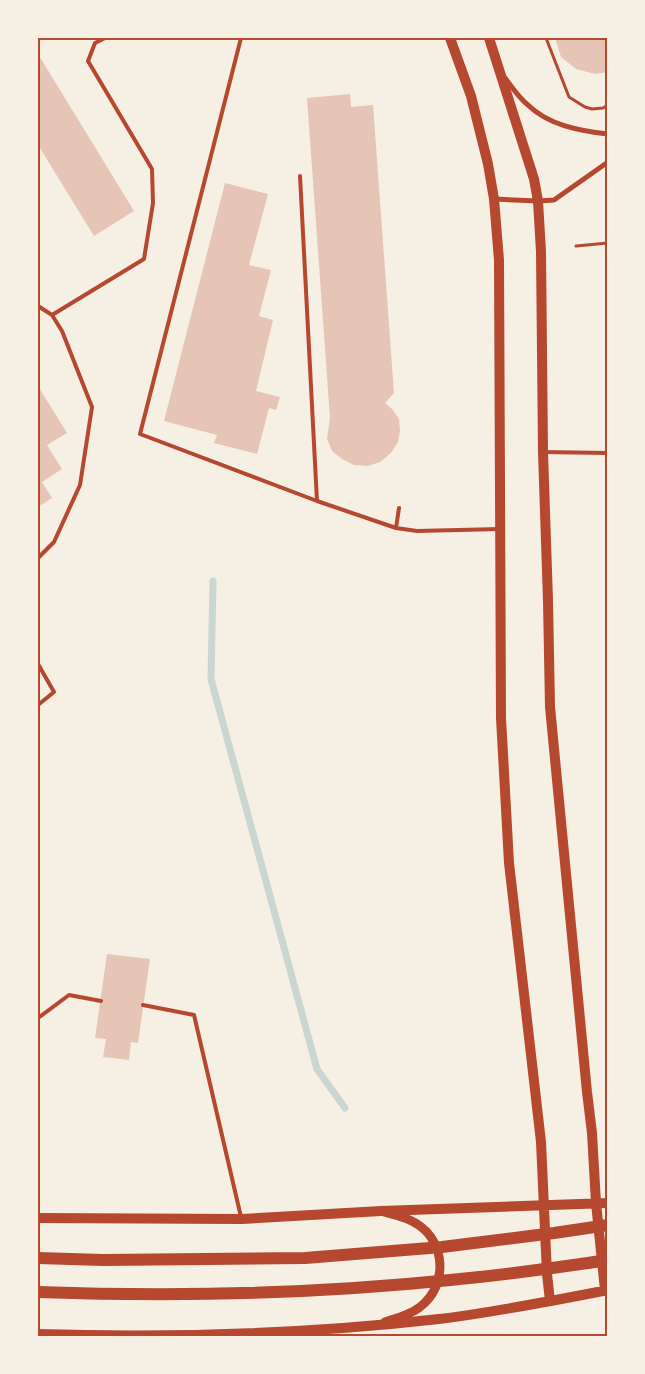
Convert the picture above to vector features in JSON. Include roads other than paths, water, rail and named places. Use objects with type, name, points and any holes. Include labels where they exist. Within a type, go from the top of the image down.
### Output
[{"type":"main road","points":[[450,38],[471,96],[488,164],[494,199],[499,260],[501,718],[509,863],[541,1142],[550,1301]]},
{"type":"main road","points":[[38,1334],[95,1336],[206,1335],[308,1331],[440,1318],[550,1301],[606,1290],[596,1203],[592,1133],[586,1092],[550,707],[538,202],[534,179],[489,38]]},
{"type":"main road","points":[[38,1218],[242,1219],[381,1211],[608,1202]]},
{"type":"main road","points":[[38,1258],[103,1260],[305,1258],[442,1247],[608,1225]]},
{"type":"main road","points":[[38,1292],[111,1294],[307,1291],[449,1280],[608,1260]]},
{"type":"street","points":[[502,74],[527,105],[544,118],[579,130],[608,134]]},
{"type":"street","points":[[494,199],[538,202],[554,200],[608,162]]},
{"type":"street","points":[[377,1324],[412,1312],[426,1302],[436,1287],[440,1270],[440,1261],[435,1244],[425,1230],[410,1220],[381,1211]]},
{"type":"lane","points":[[52,315],[144,259],[153,203],[152,169],[88,61],[95,42],[105,38]]},
{"type":"lane","points":[[240,38],[140,434],[316,501],[396,528],[417,531],[500,529]]},
{"type":"lane","points":[[300,176],[316,501]]},
{"type":"lane","points":[[38,306],[52,315],[62,331],[92,407],[80,485],[54,542],[38,558]]},
{"type":"lane","points":[[543,452],[608,453]]},
{"type":"lane","points":[[396,528],[400,508]]},
{"type":"lane","points":[[38,664],[54,692],[38,705]]},
{"type":"lane","points":[[38,1018],[69,995],[102,1001]]},
{"type":"lane","points":[[143,1005],[194,1015],[242,1219]]},
{"type":"waterway","points":[[213,581],[211,679],[317,1069],[345,1108]]}]
